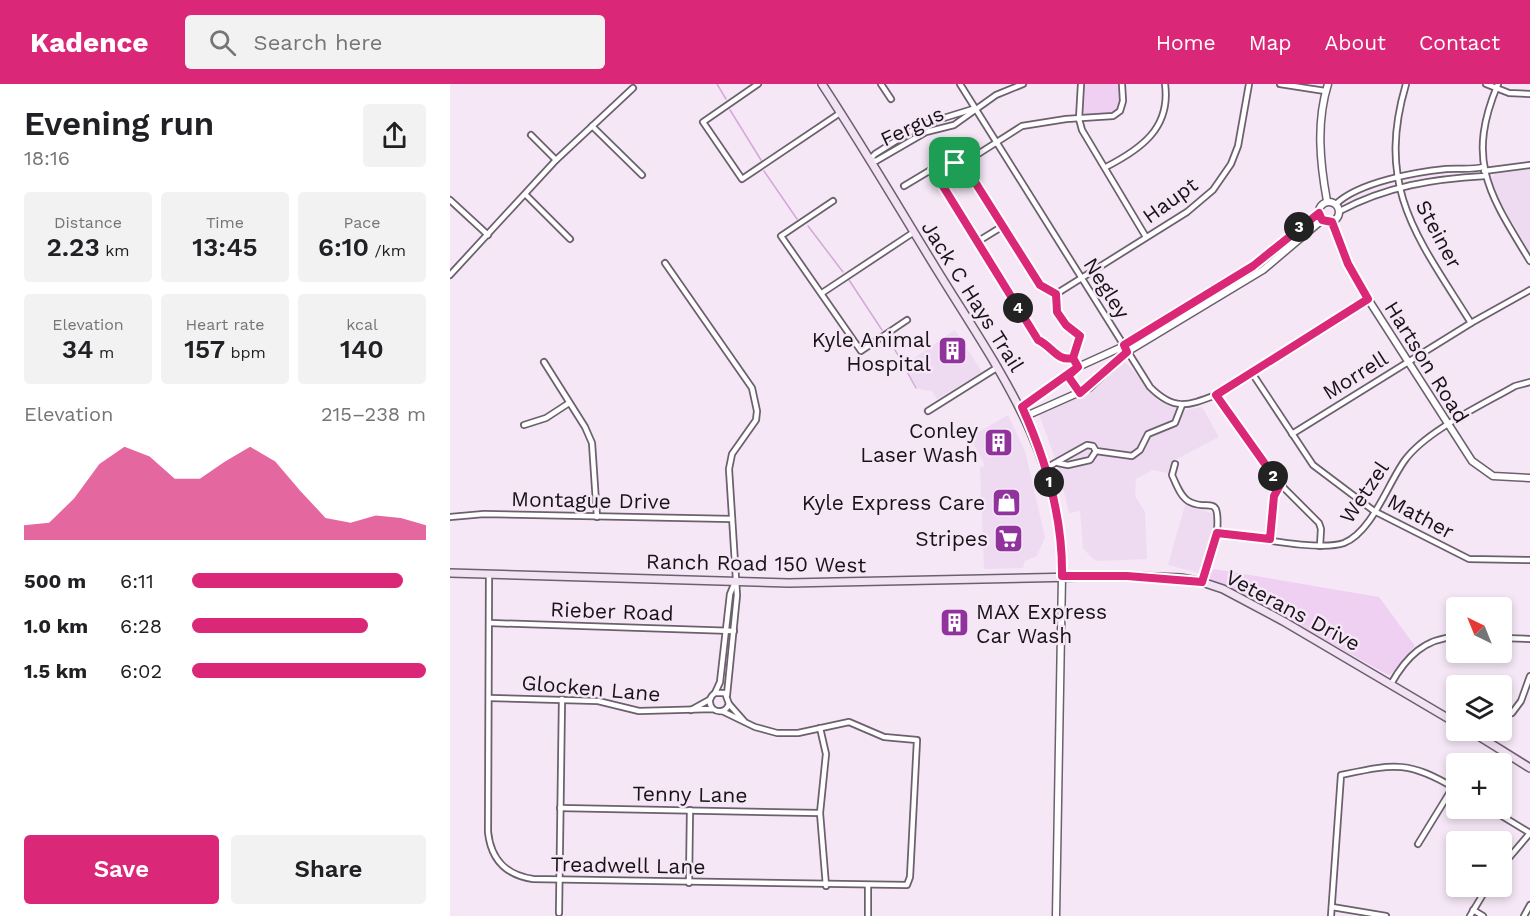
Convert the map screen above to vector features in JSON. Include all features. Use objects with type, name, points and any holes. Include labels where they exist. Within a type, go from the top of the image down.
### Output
[{"type":"main road","name":"Jack C Hays Trail","points":[[822,84],[1022,407],[1046,468],[1062,541],[1062,576]]},
{"type":"main road","name":"Ranch Road 150 West","points":[[450,573],[886,582],[1062,576]]},
{"type":"main road","name":"Veterans Drive","points":[[1062,576],[1127,576],[1202,582],[1223,589],[1283,621],[1446,717]]},
{"type":"main road","points":[[1487,741],[1530,768]]},
{"type":"street","points":[[758,84],[703,122],[742,179],[840,113]]},
{"type":"street","points":[[881,84],[891,99]]},
{"type":"street","name":"Negley","points":[[960,84],[1126,349],[1159,395],[1182,405]]},
{"type":"street","name":"Fergus","points":[[869,160],[881,158],[926,132],[954,125],[966,119],[976,108],[996,95],[1023,84]]},
{"type":"street","points":[[1081,84],[1079,119],[1085,136],[1106,167],[1146,237]]},
{"type":"street","points":[[904,186],[944,163],[963,163],[1022,126],[1105,118],[1120,111],[1124,101],[1122,84]]},
{"type":"street","points":[[1106,167],[1129,155],[1150,138],[1160,125],[1166,106],[1165,84]]},
{"type":"street","name":"Haupt","points":[[1056,294],[1202,201],[1231,164],[1238,146],[1249,84]]},
{"type":"street","points":[[1280,84],[1327,87],[1321,154],[1327,201]]},
{"type":"street","name":"Steiner","points":[[1406,84],[1399,109],[1395,150],[1396,177],[1412,229],[1471,323]]},
{"type":"street","points":[[1486,84],[1516,94],[1530,94]]},
{"type":"street","points":[[1497,87],[1483,128],[1484,171],[1495,204],[1530,261]]},
{"type":"street","points":[[450,275],[556,160],[633,88]]},
{"type":"street","name":"Fergus","points":[[869,160],[921,125],[976,108]]},
{"type":"street","points":[[592,126],[642,175]]},
{"type":"street","points":[[531,135],[556,160]]},
{"type":"street","points":[[963,163],[1040,285],[1056,294],[1057,312],[1066,325],[1080,336],[1073,358],[1078,367]]},
{"type":"street","points":[[1327,201],[1338,207],[1399,187],[1433,179],[1530,165]]},
{"type":"street","points":[[934,168],[1038,340],[1050,347],[1058,357],[1065,360],[1073,358]]},
{"type":"street","points":[[1338,207],[1365,189],[1396,177],[1428,171],[1484,171]]},
{"type":"street","points":[[526,195],[570,238]]},
{"type":"street","points":[[450,200],[488,235]]},
{"type":"street","points":[[833,201],[781,236],[861,351],[907,320]]},
{"type":"street","points":[[1322,220],[1319,213],[1320,207],[1327,201]]},
{"type":"street","points":[[1322,220],[1332,222],[1337,219],[1338,207]]},
{"type":"street","points":[[1026,416],[1080,393],[1126,349],[1274,249],[1319,213]]},
{"type":"street","points":[[1022,407],[1078,367],[1126,349],[1233,289],[1263,270],[1322,220]]},
{"type":"street","name":"Hartson Road","points":[[1332,222],[1348,264],[1368,299],[1472,461],[1493,476],[1530,478]]},
{"type":"street","points":[[977,242],[1003,226]]},
{"type":"street","points":[[822,293],[914,232]]},
{"type":"street","points":[[1274,249],[1280,255]]},
{"type":"street","points":[[665,263],[752,388],[757,411],[756,420],[732,454],[729,469],[736,579],[734,631],[727,695],[729,704],[744,721]]},
{"type":"street","points":[[1228,281],[1233,289]]},
{"type":"street","name":"Morrell","points":[[1292,434],[1471,323],[1530,290]]},
{"type":"street","points":[[1046,468],[1087,445],[1093,446],[1096,451],[1132,456],[1140,450],[1149,434],[1175,423],[1182,405],[1195,404],[1216,395],[1368,299]]},
{"type":"street","points":[[544,362],[585,427],[592,443],[597,517]]},
{"type":"street","points":[[928,411],[998,367]]},
{"type":"street","name":"Mather","points":[[1252,373],[1312,465],[1374,510],[1469,559],[1530,560]]},
{"type":"street","points":[[1068,376],[1080,393]]},
{"type":"street","name":"Wetzel","points":[[1217,533],[1320,546],[1332,546],[1352,539],[1362,531],[1406,458],[1426,439],[1515,386],[1530,382]]},
{"type":"street","points":[[1216,395],[1280,485],[1319,523],[1322,529],[1320,546]]},
{"type":"street","points":[[524,425],[546,418],[569,403]]},
{"type":"street","points":[[1058,463],[1068,465],[1090,460],[1096,451]]},
{"type":"street","points":[[1175,465],[1172,475],[1184,498],[1194,504],[1209,504],[1214,507],[1218,516],[1217,533],[1202,582]]},
{"type":"street","points":[[1270,539],[1274,496],[1280,485]]},
{"type":"street","name":"Montague Drive","points":[[450,518],[484,514],[732,519]]},
{"type":"street","name":"Treadwell Lane","points":[[489,574],[488,832],[491,851],[502,866],[520,878],[904,887],[909,882],[917,740],[884,737],[849,722],[820,728]]},
{"type":"street","points":[[1056,916],[1062,576]]},
{"type":"street","points":[[736,579],[730,594],[720,682],[709,700],[713,709],[777,733],[798,733],[820,728],[824,741],[826,767],[820,813],[826,886]]},
{"type":"street","name":"Rieber Road","points":[[490,623],[734,631]]},
{"type":"street","points":[[1512,638],[1530,639]]},
{"type":"street","points":[[1391,684],[1401,666],[1416,651],[1428,643],[1446,639]]},
{"type":"street","points":[[1512,712],[1521,701],[1530,676]]},
{"type":"street","points":[[715,693],[727,695]]},
{"type":"street","name":"Glocken Lane","points":[[489,698],[598,701],[639,711],[713,709]]},
{"type":"street","points":[[559,914],[562,699]]},
{"type":"street","name":"Glocken Lane","points":[[691,710],[709,700]]},
{"type":"street","points":[[722,711],[729,704]]},
{"type":"street","points":[[1331,916],[1341,775],[1385,765],[1401,765],[1416,768],[1446,783]]},
{"type":"street","points":[[1418,844],[1446,802]]},
{"type":"street","name":"Tenny Lane","points":[[560,808],[820,813]]},
{"type":"street","points":[[689,883],[690,810]]},
{"type":"street","points":[[1507,819],[1530,833],[1512,854]]},
{"type":"street","points":[[868,886],[868,916]]},
{"type":"street","points":[[1470,916],[1481,897]]},
{"type":"street","points":[[1524,916],[1530,905]]},
{"type":"street","points":[[1332,907],[1386,916]]},
{"type":"street","points":[[1473,910],[1483,916]]},
{"type":"shaded area","points":[[1082,84],[1122,84],[1122,96],[1118,110],[1107,116],[1080,118]]},
{"type":"shaded area","points":[[1530,169],[1530,253],[1497,197],[1491,179],[1495,174]]},
{"type":"shaded area","points":[[955,330],[982,372],[937,399],[932,391],[918,389],[904,365]]},
{"type":"shaded area","points":[[1123,359],[1159,401],[1185,410],[1202,407],[1219,437],[1173,461],[1168,473],[1153,470],[1136,479],[1135,496],[1145,512],[1147,559],[1099,561],[1093,559],[1083,548],[1080,511],[1069,513],[1058,467],[1039,414],[1091,389]]},
{"type":"shaded area","points":[[1008,415],[1025,451],[1045,537],[1037,556],[1025,561],[1023,568],[984,569],[980,467],[985,466],[970,437]]},
{"type":"shaded area","points":[[1185,505],[1215,514],[1214,526],[1199,573],[1168,565]]},
{"type":"shaded area","points":[[1214,569],[1379,597],[1415,646],[1390,675],[1386,674],[1253,599],[1211,580],[1209,576]]},
{"type":"waterway","points":[[717,84],[726,99]]},
{"type":"waterway","points":[[730,110],[761,160]]},
{"type":"waterway","points":[[764,171],[797,219]]},
{"type":"waterway","points":[[808,226],[843,272]]},
{"type":"waterway","points":[[849,280],[882,330]]},
{"type":"waterway","points":[[889,339],[916,388]]},
{"type":"place","name":"Kyle Animal Hospital","points":[[952,351]]},
{"type":"place","name":"Conley Laser Wash","points":[[999,442]]},
{"type":"place","name":"Kyle Express Care","points":[[1006,502]]},
{"type":"place","name":"Stripes","points":[[1009,538]]},
{"type":"place","name":"MAX Express Car Wash","points":[[955,623]]},
{"type":"route","points":[[955,163],[944,163],[933,170],[1038,340],[1050,347],[1058,357],[1065,360],[1073,358],[1077,364],[1078,367],[1068,376],[1080,393],[1089,388],[1127,352],[1124,345],[1253,266],[1296,229],[1319,213],[1322,220],[1332,222],[1348,264],[1368,299],[1216,395],[1227,414],[1236,423],[1252,449],[1280,485],[1274,496],[1270,539],[1217,533],[1202,582],[1181,578],[1062,576],[1062,541],[1046,468],[1022,407],[1078,367],[1073,358],[1080,336],[1060,318],[1057,312],[1056,294],[1040,285],[963,163],[955,163]]}]
